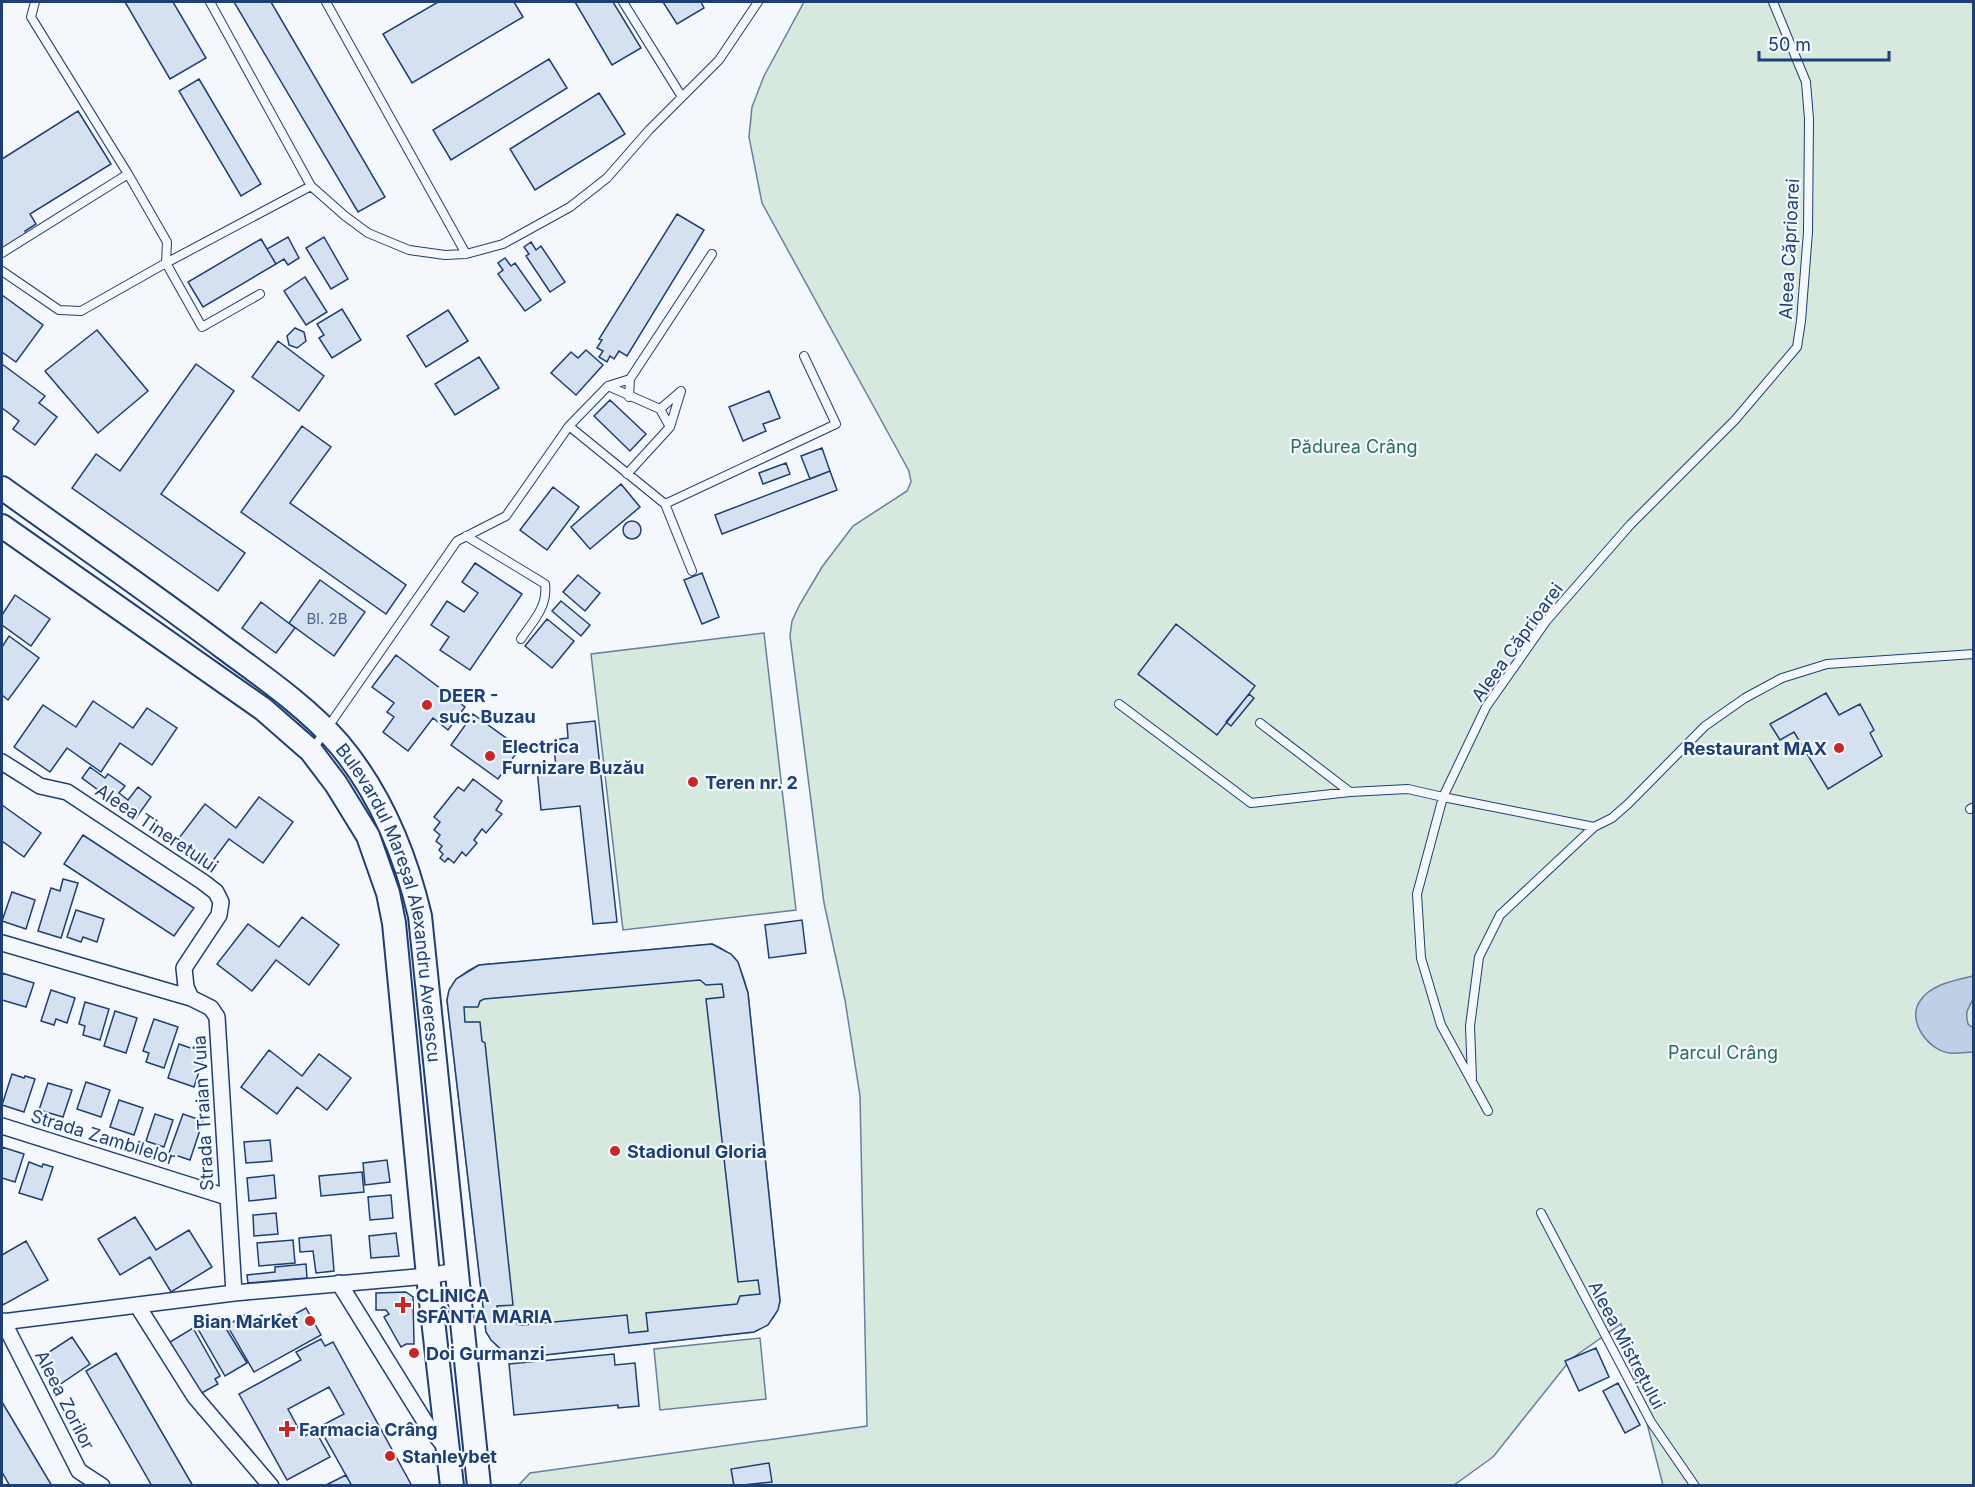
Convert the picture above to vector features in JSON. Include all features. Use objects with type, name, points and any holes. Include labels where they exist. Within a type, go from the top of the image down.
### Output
[{"type":"main road","name":"Bulevardul Mareșal Alexandru Averescu","points":[[2,488],[280,690],[339,744],[376,798],[390,824],[413,886],[420,915],[479,1485]]},
{"type":"main road","name":"Bulevardul Mareșal Alexandru Averescu","points":[[2,526],[263,709],[311,751],[336,784],[368,836],[388,893],[394,923],[428,1276],[452,1485]]},
{"type":"main road","points":[[176,648],[193,625]]},
{"type":"street","name":"Aleea Tineretului","points":[[2,762],[40,786],[67,792],[216,892],[221,902],[219,915],[184,968],[186,987],[191,998]]},
{"type":"street","name":"Strada Traian Vuia","points":[[2,943],[191,998],[210,1008],[217,1017],[234,1293]]},
{"type":"street","name":"Strada Zambilelor","points":[[2,1126],[227,1197]]},
{"type":"street","points":[[2,1322],[234,1293],[428,1276],[456,1271]]},
{"type":"street","points":[[339,1283],[427,1425],[448,1450]]},
{"type":"street","points":[[137,1305],[195,1397],[271,1485]]},
{"type":"street","name":"Aleea Zorilor","points":[[2,1322],[79,1471],[102,1485]]},
{"type":"lane","points":[[35,2],[31,17],[167,242],[166,263],[202,327],[260,294]]},
{"type":"lane","points":[[210,2],[311,186],[368,233],[409,250],[445,255],[466,254],[503,244],[570,207],[607,178],[649,130],[719,60],[758,2]]},
{"type":"lane","points":[[326,2],[466,254]]},
{"type":"lane","points":[[623,2],[682,97]]},
{"type":"lane","name":"Aleea Căprioarei","points":[[1488,1111],[1441,1025],[1420,958],[1417,894],[1443,797],[1486,706],[1547,620],[1630,525],[1735,420],[1797,347],[1808,232],[1809,119],[1806,82],[1773,2]]},
{"type":"lane","points":[[2,253],[128,174]]},
{"type":"lane","points":[[2,272],[59,310],[81,311],[311,186]]},
{"type":"lane","points":[[630,397],[630,379],[712,254]]},
{"type":"lane","points":[[665,504],[836,424],[804,356]]},
{"type":"lane","points":[[311,751],[457,541],[506,516],[569,426],[608,386],[630,379]]},
{"type":"lane","points":[[608,386],[660,409],[670,427]]},
{"type":"lane","points":[[627,474],[670,427],[681,391],[660,409]]},
{"type":"lane","points":[[569,426],[665,504],[692,571]]},
{"type":"lane","points":[[466,536],[545,584],[546,598],[541,610],[520,639]]},
{"type":"lane","points":[[1472,1081],[1470,1026],[1479,957],[1500,915],[1594,826],[1612,818],[1628,804],[1705,726],[1745,698],[1782,678],[1827,664],[1974,654]]},
{"type":"lane","points":[[1119,704],[1251,803],[1350,792],[1408,789],[1594,826]]},
{"type":"lane","points":[[1260,723],[1350,792]]},
{"type":"lane","name":"Aleea Mistrețului","points":[[1541,1213],[1651,1422],[1695,1485]]},
{"type":"green space","name":"Pădurea Crâng","points":[[804,2],[1973,2],[1973,1485],[1663,1485],[1621,1324],[1571,1359],[1493,1457],[1454,1485],[518,1486],[530,1473],[867,1426],[860,1096],[845,1000],[824,903],[790,636],[792,621],[800,604],[822,567],[853,526],[907,491],[911,482],[909,471],[762,203],[749,137],[752,107],[764,76]]},
{"type":"green space","name":"Teren nr. 2","points":[[764,633],[796,910],[623,930],[591,654]]},
{"type":"green space","name":"Stadionul Gloria","points":[[712,944],[727,952],[737,963],[748,993],[780,1301],[774,1316],[754,1332],[517,1358],[507,1354],[492,1341],[486,1332],[447,1000],[451,988],[462,975],[479,965]]},
{"type":"green space","points":[[760,1338],[766,1399],[660,1410],[654,1349]]},
{"type":"water","points":[[1973,976],[1974,996],[1967,1015],[1968,1024],[1973,1028],[1973,1052],[1942,1051],[1934,1047],[1922,1034],[1918,1026],[1916,1009],[1920,1001],[1931,990]]},
{"type":"building","points":[[125,2],[173,2],[206,58],[170,79]]},
{"type":"building","points":[[234,2],[271,2],[385,197],[358,212]]},
{"type":"building","points":[[438,2],[514,2],[523,17],[412,83],[383,34]]},
{"type":"building","points":[[575,2],[613,2],[641,48],[612,65]]},
{"type":"building","points":[[663,2],[701,2],[704,8],[677,24]]},
{"type":"building","points":[[549,59],[567,88],[451,160],[433,130]]},
{"type":"building","points":[[199,79],[261,184],[241,196],[179,91]]},
{"type":"building","points":[[599,93],[625,134],[535,190],[510,149]]},
{"type":"building","points":[[78,111],[111,164],[30,214],[36,224],[25,231],[26,234],[2,249],[2,159]]},
{"type":"building","points":[[677,214],[704,230],[627,356],[619,351],[614,359],[610,356],[607,362],[599,357],[603,351],[597,348],[602,340],[599,339]]},
{"type":"building","points":[[288,237],[299,258],[288,265],[284,259],[276,264],[267,249]]},
{"type":"building","points":[[324,237],[348,279],[331,289],[306,248]]},
{"type":"building","points":[[261,239],[276,264],[203,307],[188,282]]},
{"type":"building","points":[[531,242],[536,250],[541,246],[565,282],[550,292],[526,256],[529,254],[524,247]]},
{"type":"building","points":[[505,258],[511,266],[515,263],[541,300],[525,311],[498,274],[503,270],[498,263]]},
{"type":"building","points":[[305,277],[327,312],[306,325],[284,291]]},
{"type":"building","points":[[2,295],[43,325],[16,362],[2,352]]},
{"type":"building","points":[[342,309],[361,340],[332,358],[319,338],[324,335],[317,324]]},
{"type":"building","points":[[448,310],[468,341],[426,367],[407,336]]},
{"type":"building","points":[[295,328],[304,332],[306,341],[297,348],[289,345],[287,336]]},
{"type":"building","points":[[97,330],[148,391],[98,433],[45,371]]},
{"type":"building","points":[[278,341],[324,376],[299,411],[252,377]]},
{"type":"building","points":[[586,350],[603,365],[576,395],[551,373],[571,352],[578,358]]},
{"type":"building","points":[[479,357],[499,388],[455,415],[435,384]]},
{"type":"building","points":[[2,364],[45,396],[39,403],[57,417],[35,445],[13,429],[19,421],[2,408]]},
{"type":"building","points":[[196,364],[234,391],[161,494],[245,553],[218,591],[72,488],[96,454],[120,471]]},
{"type":"building","points":[[769,391],[780,418],[763,424],[766,431],[743,441],[729,407]]},
{"type":"building","points":[[610,400],[646,434],[630,451],[594,416]]},
{"type":"building","points":[[302,426],[331,447],[290,503],[406,585],[386,614],[241,512]]},
{"type":"building","points":[[822,448],[830,471],[810,479],[801,456]]},
{"type":"building","points":[[786,463],[790,474],[763,484],[759,473]]},
{"type":"building","points":[[830,471],[837,490],[722,534],[715,515]]},
{"type":"building","points":[[621,484],[640,507],[590,549],[571,527]]},
{"type":"building","points":[[553,487],[579,507],[547,550],[520,530]]},
{"type":"building","points":[[632,521],[638,524],[641,530],[638,536],[632,539],[626,536],[623,530],[626,524]]},
{"type":"building","points":[[475,563],[522,594],[470,670],[440,650],[449,637],[431,625],[447,601],[464,612],[478,593],[462,582]]},
{"type":"building","points":[[702,573],[719,617],[702,624],[684,580]]},
{"type":"building","points":[[578,575],[600,593],[585,611],[563,592]]},
{"type":"building","points":[[320,580],[365,612],[334,656],[289,623]]},
{"type":"building","points":[[15,595],[50,619],[31,646],[2,625],[2,615]]},
{"type":"building","points":[[561,601],[590,625],[581,636],[552,611]]},
{"type":"building","points":[[261,602],[295,628],[276,653],[242,628]]},
{"type":"building","points":[[547,619],[574,641],[552,668],[525,646]]},
{"type":"building","points":[[1176,624],[1255,686],[1217,735],[1138,674]]},
{"type":"building","points":[[9,636],[39,658],[8,700],[2,695],[2,647]]},
{"type":"building","name":"DEER - suc. Buzau","points":[[396,655],[465,707],[448,730],[433,718],[408,751],[383,732],[394,717],[387,712],[394,703],[372,687]]},
{"type":"building","points":[[1826,693],[1839,715],[1860,704],[1874,730],[1870,733],[1882,756],[1828,789],[1794,732],[1780,740],[1770,724]]},
{"type":"building","points":[[1249,694],[1254,698],[1231,726],[1226,722]]},
{"type":"building","points":[[93,701],[133,728],[147,708],[177,728],[152,765],[120,743],[101,772],[67,748],[50,772],[14,747],[43,705],[76,727]]},
{"type":"building","points":[[473,714],[520,748],[498,779],[451,745]]},
{"type":"building","points":[[595,721],[617,922],[593,924],[580,806],[541,810],[537,768],[556,766],[553,740],[568,738],[567,724]]},
{"type":"building","points":[[90,767],[105,778],[108,774],[125,786],[119,793],[128,800],[138,787],[151,797],[136,818],[82,778]]},
{"type":"building","points":[[473,779],[502,801],[496,810],[502,814],[486,833],[482,829],[474,840],[477,843],[466,856],[462,852],[454,863],[448,858],[445,862],[440,858],[443,854],[439,850],[442,846],[436,841],[440,835],[434,830],[440,822],[434,817],[458,787],[464,791]]},
{"type":"building","points":[[259,797],[293,822],[263,863],[229,839],[209,866],[176,842],[205,804],[236,828]]},
{"type":"building","points":[[2,805],[41,833],[24,857],[2,841]]},
{"type":"building","points":[[83,835],[194,908],[174,936],[64,864]]},
{"type":"building","points":[[63,879],[78,883],[61,938],[38,931],[51,888],[60,891]]},
{"type":"building","points":[[12,892],[35,900],[26,929],[2,921]]},
{"type":"building","points":[[76,910],[104,919],[97,942],[83,937],[81,942],[67,937]]},
{"type":"building","points":[[302,917],[339,945],[309,985],[276,960],[252,991],[217,964],[248,924],[279,947]]},
{"type":"building","points":[[802,920],[806,953],[769,958],[765,925]]},
{"type":"building","points":[[712,944],[731,954],[738,962],[748,993],[780,1301],[778,1310],[768,1325],[754,1332],[517,1358],[506,1354],[491,1340],[486,1332],[447,1000],[449,990],[456,979],[479,965]],"holes":[[[700,980],[706,985],[722,984],[724,997],[706,999],[738,1282],[758,1280],[760,1294],[740,1296],[737,1304],[646,1313],[648,1331],[629,1333],[627,1315],[522,1325],[517,1324],[516,1319],[499,1320],[497,1306],[513,1305],[485,1043],[482,1041],[480,1022],[465,1022],[464,1007],[478,1007],[480,1001],[484,999]]]},
{"type":"building","points":[[2,973],[34,983],[26,1007],[2,1000]]},
{"type":"building","points":[[51,990],[75,998],[67,1023],[56,1019],[54,1025],[41,1021]]},
{"type":"building","points":[[85,1002],[109,1009],[100,1040],[83,1035],[85,1026],[79,1024]]},
{"type":"building","points":[[115,1011],[137,1018],[126,1053],[104,1046]]},
{"type":"building","points":[[154,1019],[178,1027],[164,1068],[146,1062],[149,1053],[143,1051]]},
{"type":"building","points":[[179,1044],[205,1053],[194,1087],[168,1078]]},
{"type":"building","points":[[269,1050],[302,1076],[319,1054],[351,1078],[327,1110],[297,1087],[277,1114],[241,1087]]},
{"type":"building","points":[[12,1074],[35,1079],[24,1112],[2,1105]]},
{"type":"building","points":[[86,1082],[110,1090],[101,1117],[77,1109]]},
{"type":"building","points":[[48,1083],[72,1090],[63,1117],[39,1110]]},
{"type":"building","points":[[119,1100],[143,1108],[134,1135],[110,1127]]},
{"type":"building","points":[[155,1114],[173,1120],[164,1147],[146,1141]]},
{"type":"building","points":[[183,1114],[203,1121],[190,1160],[169,1153]]},
{"type":"building","points":[[270,1140],[272,1161],[246,1163],[244,1142]]},
{"type":"building","points":[[2,1147],[24,1154],[15,1182],[2,1178]]},
{"type":"building","points":[[387,1160],[390,1182],[365,1185],[363,1163]]},
{"type":"building","points":[[29,1162],[42,1167],[43,1164],[53,1167],[42,1200],[19,1193]]},
{"type":"building","points":[[362,1172],[364,1192],[321,1196],[319,1176]]},
{"type":"building","points":[[274,1175],[276,1198],[249,1201],[247,1178]]},
{"type":"building","points":[[391,1195],[393,1218],[370,1220],[368,1197]]},
{"type":"building","points":[[276,1213],[278,1234],[254,1236],[253,1215]]},
{"type":"building","points":[[135,1217],[156,1250],[189,1230],[212,1267],[171,1292],[150,1257],[120,1275],[98,1239]]},
{"type":"building","points":[[396,1233],[399,1256],[371,1258],[369,1236]]},
{"type":"building","points":[[331,1235],[334,1271],[316,1273],[313,1251],[300,1252],[299,1238]]},
{"type":"building","points":[[293,1240],[295,1263],[259,1266],[257,1243]]},
{"type":"building","points":[[26,1241],[48,1280],[3,1305],[2,1255]]},
{"type":"building","points":[[306,1264],[307,1278],[248,1283],[247,1275],[275,1272],[275,1267]]},
{"type":"building","points":[[406,1292],[413,1297],[414,1344],[401,1347],[384,1317],[389,1314],[386,1310],[376,1310],[376,1293]]},
{"type":"building","points":[[306,1308],[321,1335],[254,1372],[227,1325],[245,1315],[249,1322],[262,1315],[266,1322],[280,1314],[284,1320]]},
{"type":"building","points":[[219,1317],[247,1363],[225,1376],[198,1329]]},
{"type":"building","points":[[193,1328],[220,1376],[215,1379],[218,1384],[200,1394],[170,1342]]},
{"type":"building","points":[[72,1337],[90,1364],[59,1385],[40,1358]]},
{"type":"building","points":[[321,1339],[325,1346],[333,1342],[412,1486],[352,1486],[319,1427],[344,1414],[329,1387],[288,1409],[303,1437],[315,1430],[330,1457],[287,1480],[239,1394],[301,1360],[296,1352]]},
{"type":"building","points":[[1596,1348],[1609,1377],[1579,1391],[1565,1361]]},
{"type":"building","points":[[116,1353],[193,1486],[152,1486],[86,1371]]},
{"type":"building","points":[[614,1354],[615,1365],[635,1363],[639,1406],[618,1408],[618,1405],[514,1415],[509,1364]]},
{"type":"building","points":[[1618,1383],[1640,1425],[1625,1433],[1603,1391]]},
{"type":"building","points":[[2,1402],[52,1486],[10,1486],[2,1472]]},
{"type":"building","points":[[769,1463],[772,1482],[734,1486],[731,1469]]},
{"type":"building","points":[[346,1475],[352,1486],[324,1486]]},
{"type":"place","name":"DEER - suc. Buzau","points":[[427,705]]},
{"type":"place","name":"Restaurant MAX","points":[[1839,748]]},
{"type":"place","name":"Electrica Furnizare Buzău","points":[[490,756]]},
{"type":"place","name":"Teren nr. 2","points":[[693,782]]},
{"type":"place","name":"Stadionul Gloria","points":[[615,1151]]},
{"type":"place","name":"CLINICA SFÂNTA MARIA","points":[[403,1305]]},
{"type":"place","name":"Bian Market","points":[[310,1321]]},
{"type":"place","name":"Doi Gurmanzi","points":[[414,1353]]},
{"type":"place","name":"Farmacia Crâng","points":[[287,1429]]},
{"type":"place","name":"Stanleybet","points":[[390,1456]]},
{"type":"park label","name":"Parcul Crâng","points":[[1723,1052]]}]
